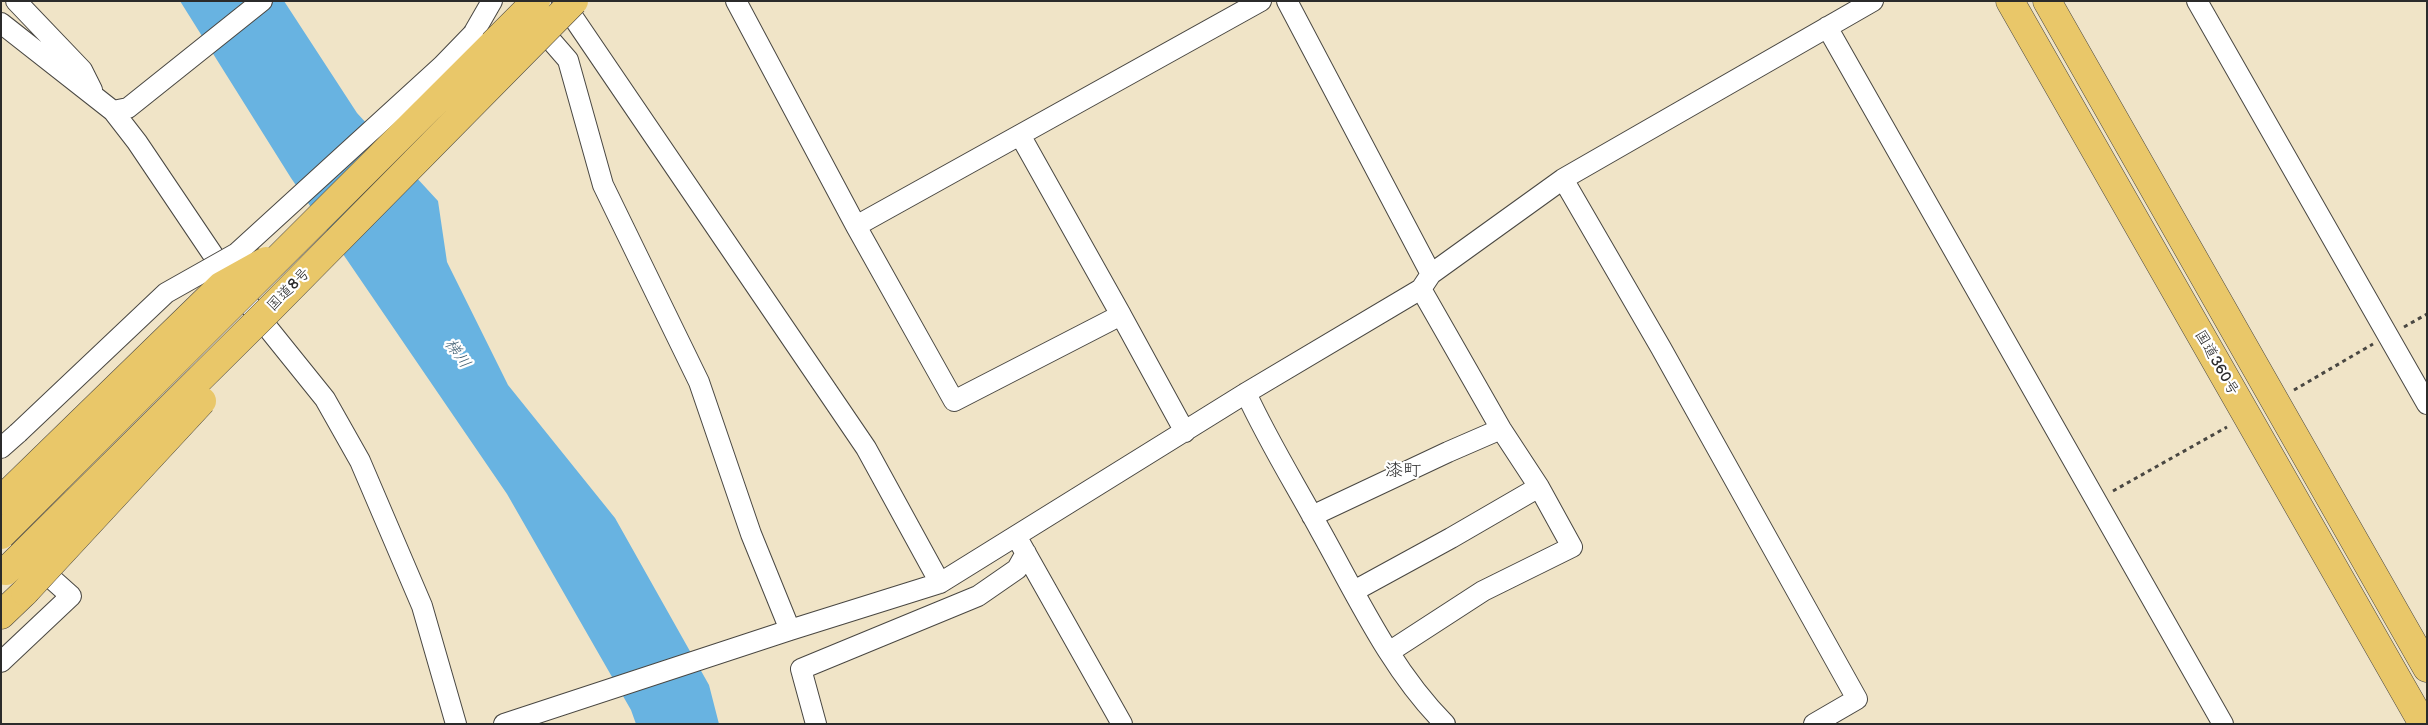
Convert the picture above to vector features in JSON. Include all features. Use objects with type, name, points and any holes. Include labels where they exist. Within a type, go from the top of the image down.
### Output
[{"type":"highway","name":"国道8号","points":[[1,534],[536,1]]},
{"type":"highway","name":"国道8号","points":[[4,573],[319,260],[574,1]]},
{"type":"highway","name":"国道360号","points":[[2010,1],[2423,724]]},
{"type":"highway","points":[[2047,1],[2427,668]]},
{"type":"highway","points":[[1,500],[221,286],[291,247]]},
{"type":"highway","points":[[1,615],[25,592],[196,408],[319,260]]},
{"type":"street","points":[[16,1],[82,70],[95,97]]},
{"type":"street","points":[[120,110],[262,1]]},
{"type":"street","points":[[1,448],[166,294],[237,253],[442,66],[473,34],[492,1]]},
{"type":"street","points":[[517,1],[568,60],[603,185],[699,382],[751,534],[782,633]]},
{"type":"street","points":[[562,1],[866,448],[940,583]]},
{"type":"street","points":[[736,1],[856,226],[954,401],[1121,315]]},
{"type":"street","points":[[856,226],[1261,1]]},
{"type":"street","points":[[1287,1],[1502,429],[1539,487],[1572,547],[1483,592],[1390,652]]},
{"type":"street","points":[[504,724],[940,583],[1426,281],[1563,179],[1872,1]]},
{"type":"street","points":[[2196,1],[2427,404]]},
{"type":"street","points":[[1,23],[95,97],[120,110],[137,142],[234,286],[325,399],[356,454],[422,606],[456,724]]},
{"type":"street","points":[[1827,27],[2223,724]]},
{"type":"street","points":[[1020,135],[1184,432]]},
{"type":"street","points":[[1563,179],[1661,348],[1857,699],[1814,724]]},
{"type":"street","points":[[1246,393],[1266,436],[1390,652],[1430,708],[1445,724]]},
{"type":"street","points":[[1312,516],[1502,429]]},
{"type":"street","points":[[1354,591],[1539,487]]},
{"type":"street","points":[[1016,535],[1122,724]]},
{"type":"street","points":[[816,724],[801,668],[978,596],[1017,569],[1026,553]]},
{"type":"street","points":[[1,662],[71,596],[52,578]]},
{"type":"path","points":[[2291,392],[2427,314]]},
{"type":"path","points":[[2097,500],[2228,427]]},
{"type":"water","name":"梯川","points":[[180,1],[284,1],[357,113],[438,201],[447,262],[508,385],[615,518],[709,685],[719,724],[636,724],[631,710],[507,494],[291,178]]},
{"type":"district","name":"漆町","points":[[1403,471]]}]
